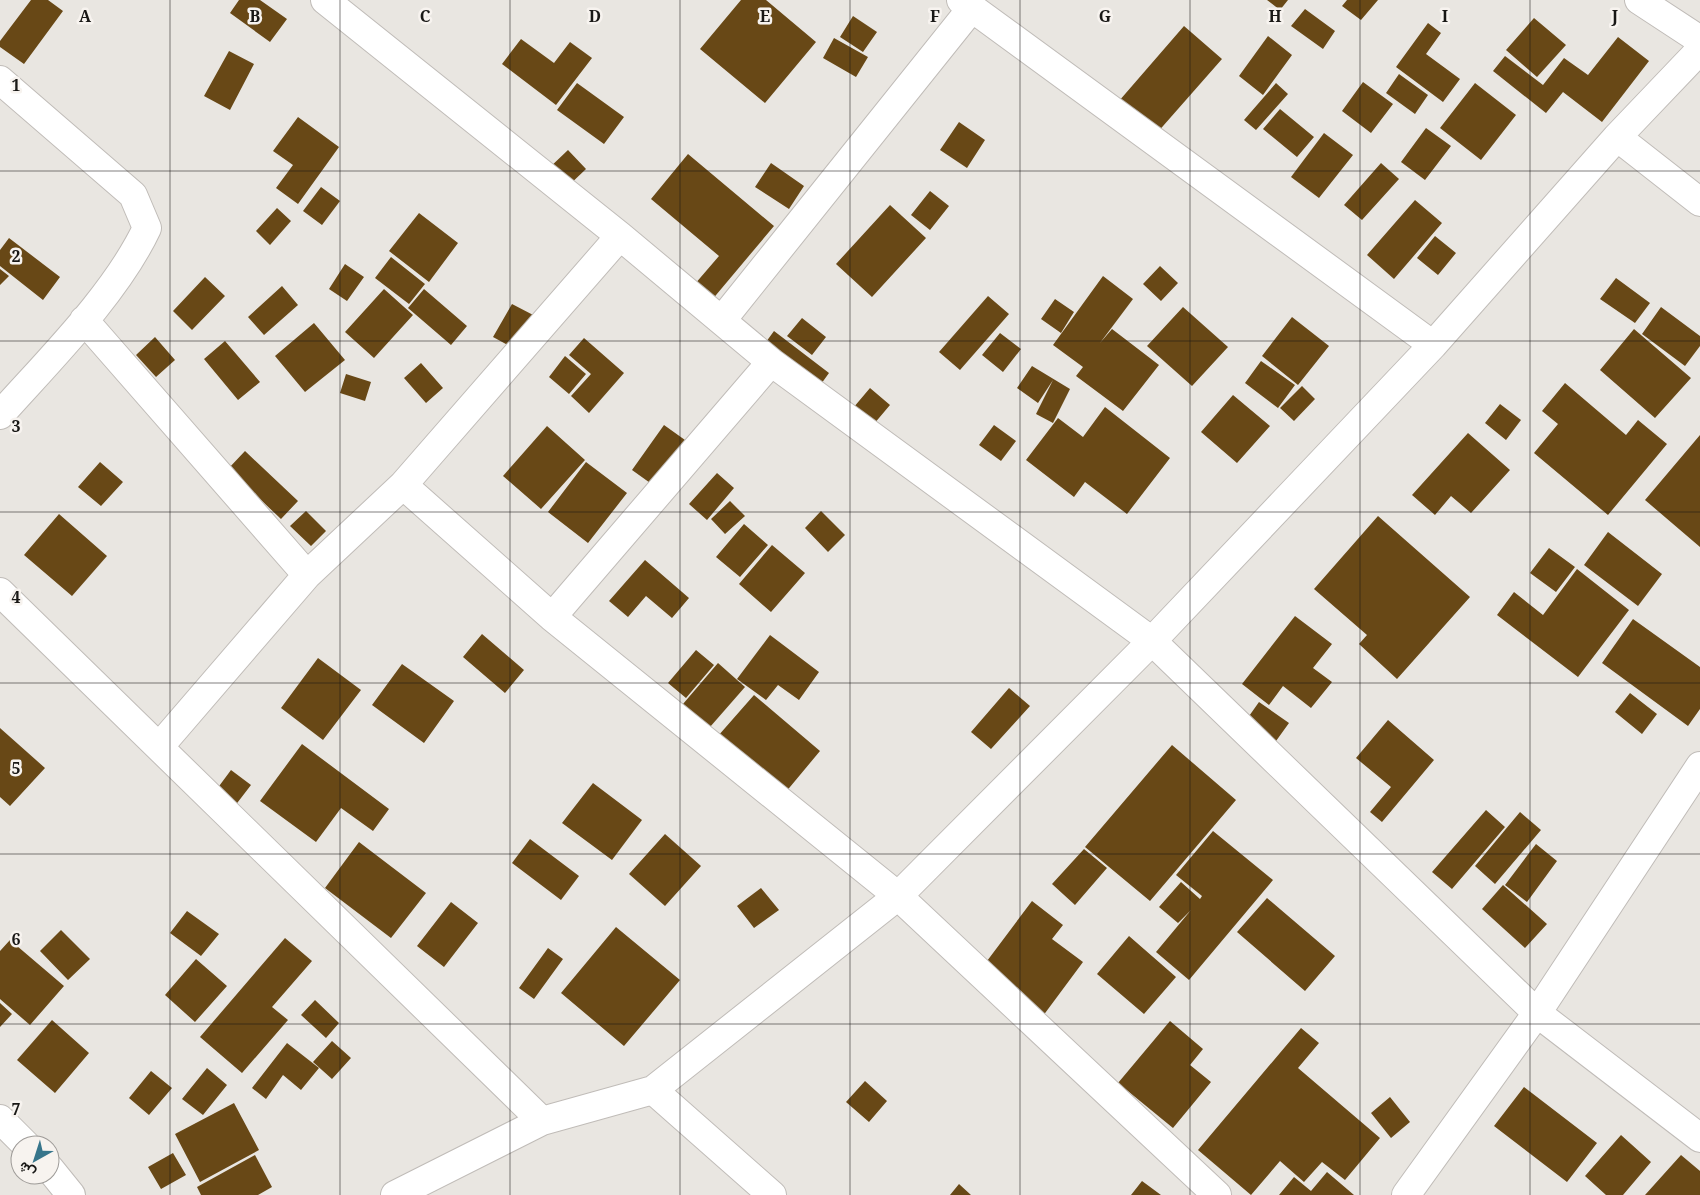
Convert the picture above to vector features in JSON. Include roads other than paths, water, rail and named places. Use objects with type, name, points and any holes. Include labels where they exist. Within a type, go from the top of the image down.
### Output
[{"type":"street","points":[[325,0],[620,236],[771,362],[1152,641],[1537,1013],[1700,1138]]},
{"type":"street","points":[[1639,0],[1700,40]]},
{"type":"street","points":[[722,320],[966,4],[1433,345]]},
{"type":"street","points":[[395,1195],[542,1121],[654,1090],[898,896],[1152,641],[1433,345],[1617,137],[1700,50]]},
{"type":"street","points":[[0,80],[134,195],[147,228],[135,253],[84,320],[0,415]]},
{"type":"street","points":[[1617,137],[1700,202]]},
{"type":"street","points":[[159,747],[307,575],[403,485],[620,236]]},
{"type":"street","points":[[84,320],[307,575]]},
{"type":"street","points":[[552,617],[771,362]]},
{"type":"street","points":[[403,485],[552,617],[898,896],[1217,1195]]},
{"type":"street","points":[[0,592],[542,1121]]},
{"type":"street","points":[[1406,1195],[1537,1013],[1700,766]]},
{"type":"street","points":[[654,1090],[772,1195]]},
{"type":"street","points":[[0,1119],[16,1135]]},
{"type":"street","points":[[60,1181],[71,1195]]}]
